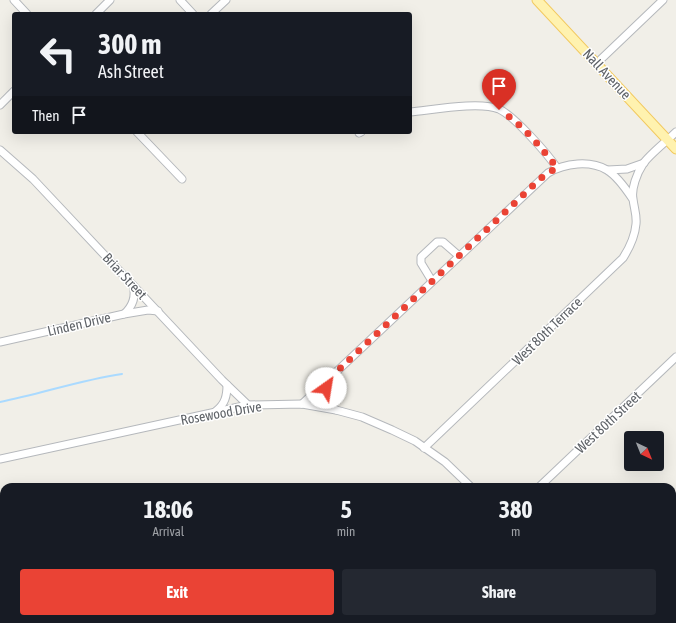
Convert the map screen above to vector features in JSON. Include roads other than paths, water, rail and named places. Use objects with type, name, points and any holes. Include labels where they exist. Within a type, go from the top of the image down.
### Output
[{"type":"main road","name":"Nall Avenue","points":[[537,0],[676,149]]},
{"type":"street","points":[[14,0],[25,12]]},
{"type":"street","points":[[98,12],[110,0]]},
{"type":"street","points":[[180,0],[191,12]]},
{"type":"street","points":[[213,12],[226,0]]},
{"type":"street","points":[[597,63],[663,0]]},
{"type":"street","points":[[0,105],[12,93]]},
{"type":"street","points":[[412,112],[475,106],[488,106],[499,110],[508,114],[516,122],[557,168]]},
{"type":"street","points":[[632,198],[637,177],[644,163],[676,132]]},
{"type":"street","points":[[139,134],[182,179]]},
{"type":"street","name":"Briar Street","points":[[0,150],[33,179],[227,385],[248,405]]},
{"type":"street","points":[[302,404],[548,173],[557,168],[570,164],[593,166],[608,170],[627,169],[644,163]]},
{"type":"street","points":[[608,170],[620,182],[632,198]]},
{"type":"street","name":"West 80th Terrace","points":[[424,448],[623,258],[629,249],[634,236],[636,216],[632,198]]},
{"type":"street","points":[[432,281],[421,263],[421,257],[437,242],[443,242],[459,256]]},
{"type":"street","points":[[124,314],[133,300],[135,292],[132,284]]},
{"type":"street","name":"Linden Drive","points":[[0,342],[124,314],[148,310],[158,311]]},
{"type":"street","name":"West 80th Street","points":[[543,483],[676,357]]},
{"type":"street","points":[[330,378],[327,384],[326,393],[336,410]]},
{"type":"street","points":[[216,411],[221,407],[225,399],[227,385]]},
{"type":"street","name":"Rosewood Drive","points":[[0,459],[248,405],[302,404],[336,410],[362,418],[415,441],[445,462],[467,483]]},
{"type":"waterway","points":[[0,402],[122,374]]}]
